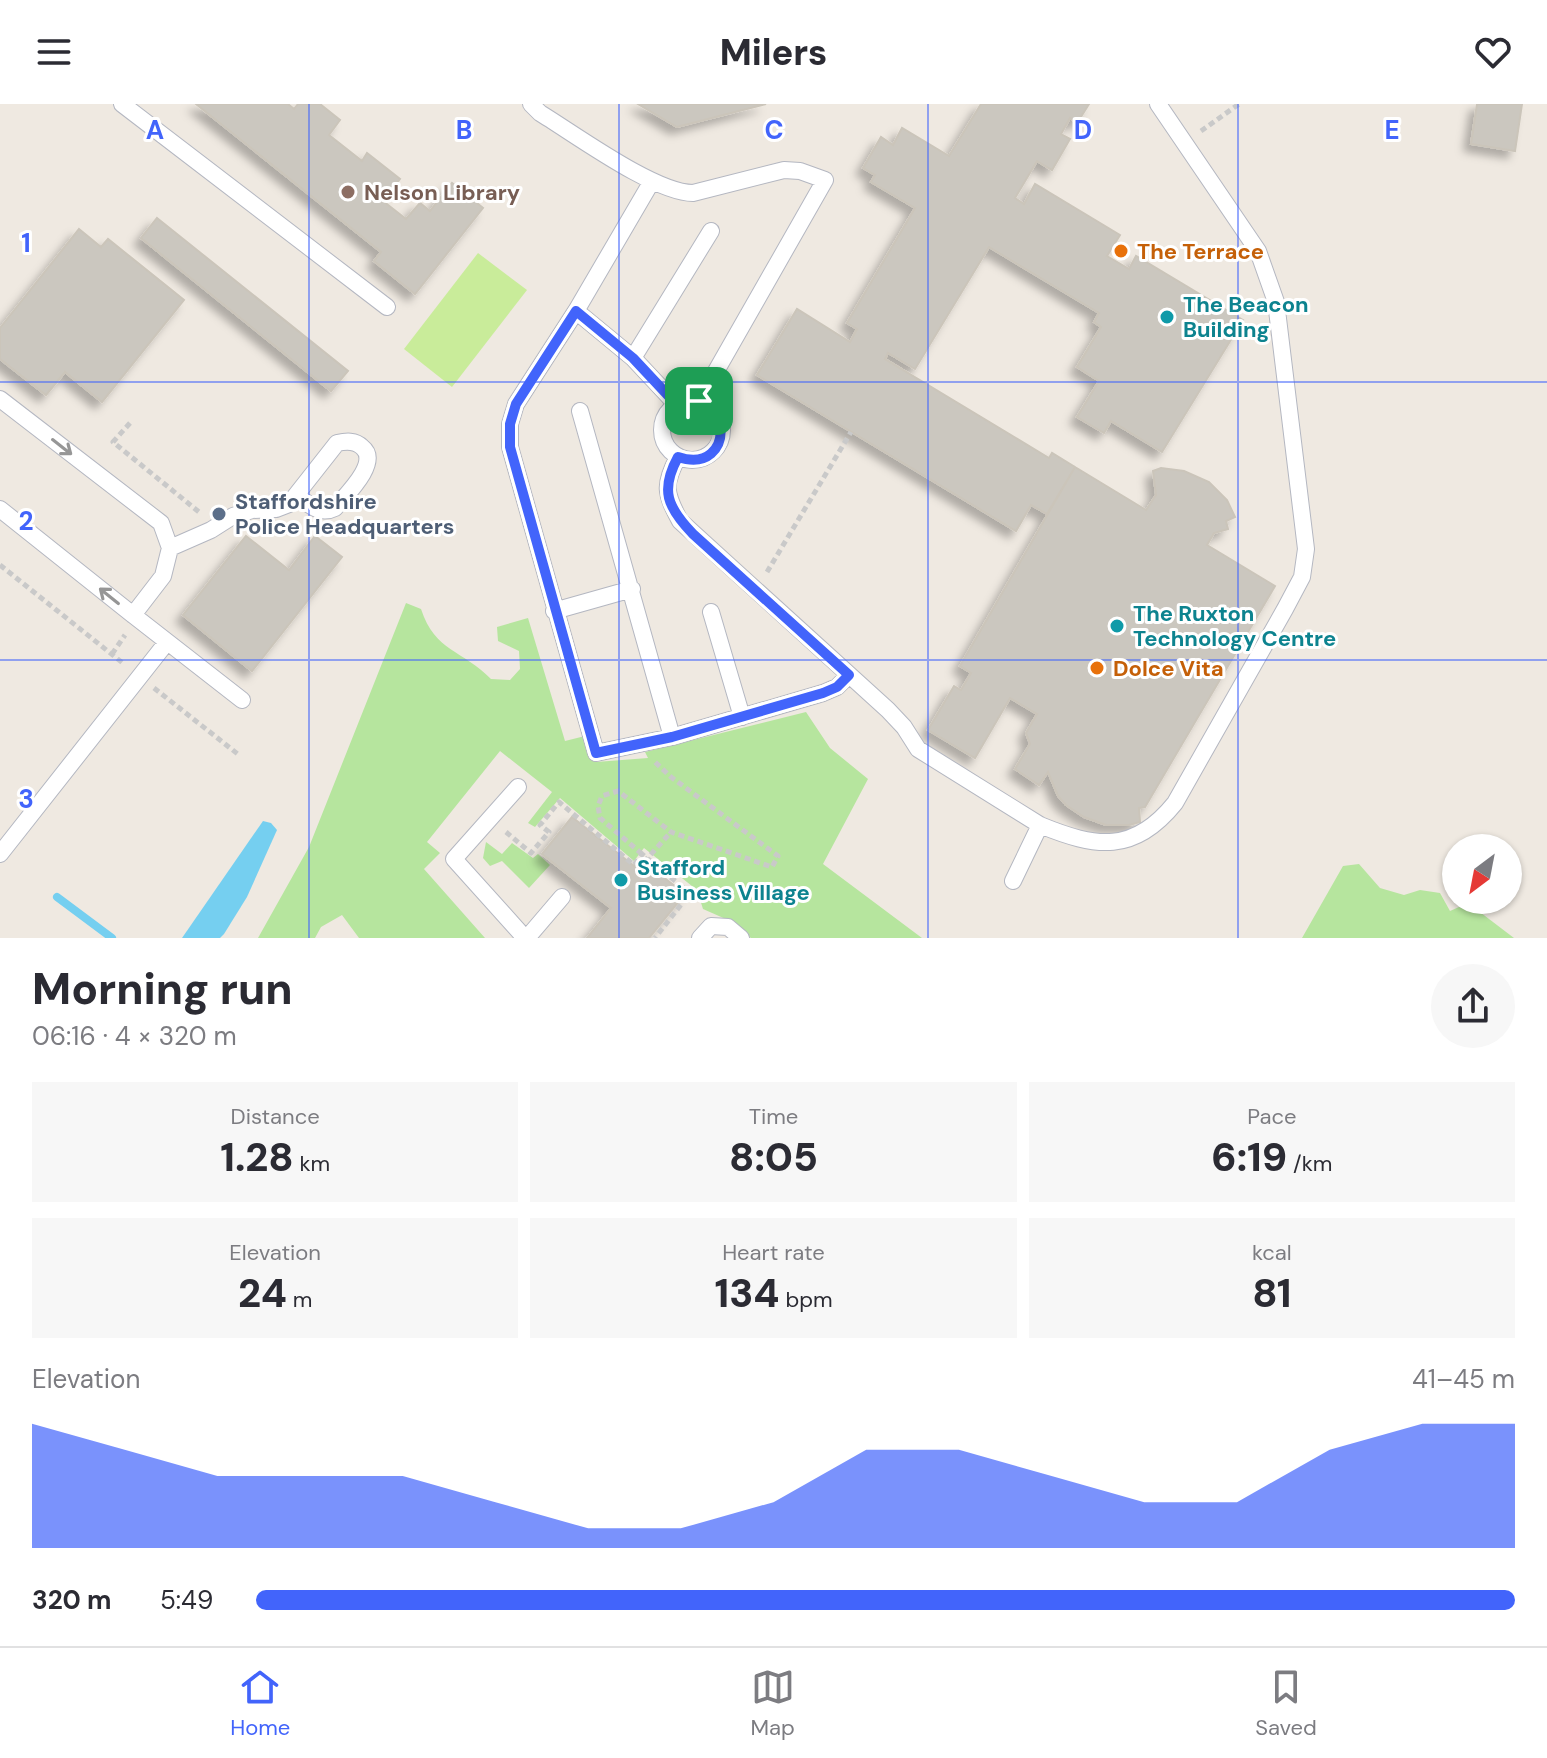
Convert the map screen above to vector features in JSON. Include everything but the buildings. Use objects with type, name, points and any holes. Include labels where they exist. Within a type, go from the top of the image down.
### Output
[{"type":"lane","points":[[122,104],[387,307]]},
{"type":"lane","points":[[531,104],[540,113],[652,181],[680,193],[693,193],[784,170],[800,171],[825,180],[699,401]]},
{"type":"lane","points":[[678,457],[668,477],[667,497],[680,521],[904,727],[923,754],[1040,825],[1077,839],[1116,843],[1136,837],[1162,819],[1175,803],[1302,577],[1306,549],[1276,302],[1258,251],[1158,104]]},
{"type":"lane","points":[[652,181],[576,311],[516,404],[510,424],[510,447],[596,753],[672,737],[823,693],[837,687],[849,675]]},
{"type":"lane","points":[[633,358],[711,231]]},
{"type":"lane","points":[[576,311],[633,358],[677,405]]},
{"type":"lane","points":[[0,399],[161,523],[170,548],[163,576],[133,615]]},
{"type":"lane","points":[[690,400],[699,401],[716,411],[722,431],[721,441],[708,456],[698,460],[678,457],[665,443],[662,434],[666,415],[677,405],[690,400]]},
{"type":"lane","points":[[580,411],[672,737]]},
{"type":"lane","points":[[170,548],[211,530],[233,516],[289,504],[296,495],[337,443],[347,440],[361,446],[368,455],[368,465],[335,508],[327,512],[318,511],[296,495]]},
{"type":"lane","points":[[0,509],[242,700]]},
{"type":"lane","points":[[554,611],[632,589]]},
{"type":"lane","points":[[711,612],[742,717]]},
{"type":"lane","points":[[0,854],[167,642]]},
{"type":"lane","points":[[518,787],[454,859],[526,938],[562,897]]},
{"type":"lane","points":[[1013,881],[1040,825]]},
{"type":"lane","points":[[700,938],[711,926],[728,927],[741,938]]},
{"type":"path","points":[[1184,144],[1239,104]]},
{"type":"path","points":[[755,591],[851,432]]},
{"type":"path","points":[[0,565],[239,755]]},
{"type":"path","points":[[650,742],[656,764],[778,856],[772,867],[671,832],[618,791],[602,796],[598,806],[600,818],[690,893],[655,938]]},
{"type":"path","points":[[490,819],[531,853],[549,832],[540,825],[559,802],[634,865],[642,854]]},
{"type":"path","points":[[644,862],[671,832]]},
{"type":"green space","points":[[478,253],[527,290],[452,387],[404,349]]},
{"type":"green space","points":[[406,603],[421,609],[434,634],[442,642],[491,679],[510,680],[520,669],[519,651],[498,641],[497,627],[528,618],[565,741],[585,736],[596,762],[648,758],[645,752],[806,712],[830,748],[868,779],[823,864],[922,938],[751,938],[728,920],[703,909],[697,890],[644,848],[634,861],[560,798],[535,827],[528,823],[552,792],[500,751],[427,842],[440,853],[424,869],[485,938],[359,938],[342,915],[321,927],[315,938],[258,938],[309,847]]},
{"type":"green space","points":[[486,842],[502,854],[512,843],[533,858],[538,854],[550,865],[529,888],[502,861],[490,866],[483,858]]},
{"type":"green space","points":[[1359,864],[1380,888],[1404,895],[1420,890],[1440,893],[1442,914],[1482,914],[1514,938],[1302,938],[1343,866]]},
{"type":"water","points":[[263,821],[271,823],[277,830],[247,897],[224,934],[220,938],[182,938]]},
{"type":"waterway","points":[[57,897],[112,938]]},
{"type":"place","name":"Nelson Library","points":[[348,192]]},
{"type":"place","name":"The Terrace","points":[[1121,251]]},
{"type":"place","name":"The Beacon Building","points":[[1167,317]]},
{"type":"place","name":"Staffordshire Police Headquarters","points":[[219,514]]},
{"type":"place","name":"The Ruxton Technology Centre","points":[[1117,626]]},
{"type":"place","name":"Dolce Vita","points":[[1097,668]]},
{"type":"place","name":"Stafford Business Village","points":[[621,880]]},
{"type":"route","points":[[576,311],[633,358],[677,405],[690,400],[699,401],[716,411],[721,420],[721,441],[708,456],[698,460],[678,457],[668,477],[667,497],[680,521],[849,675],[837,687],[823,693],[672,737],[596,753],[510,447],[510,424],[516,404],[576,311]]}]
